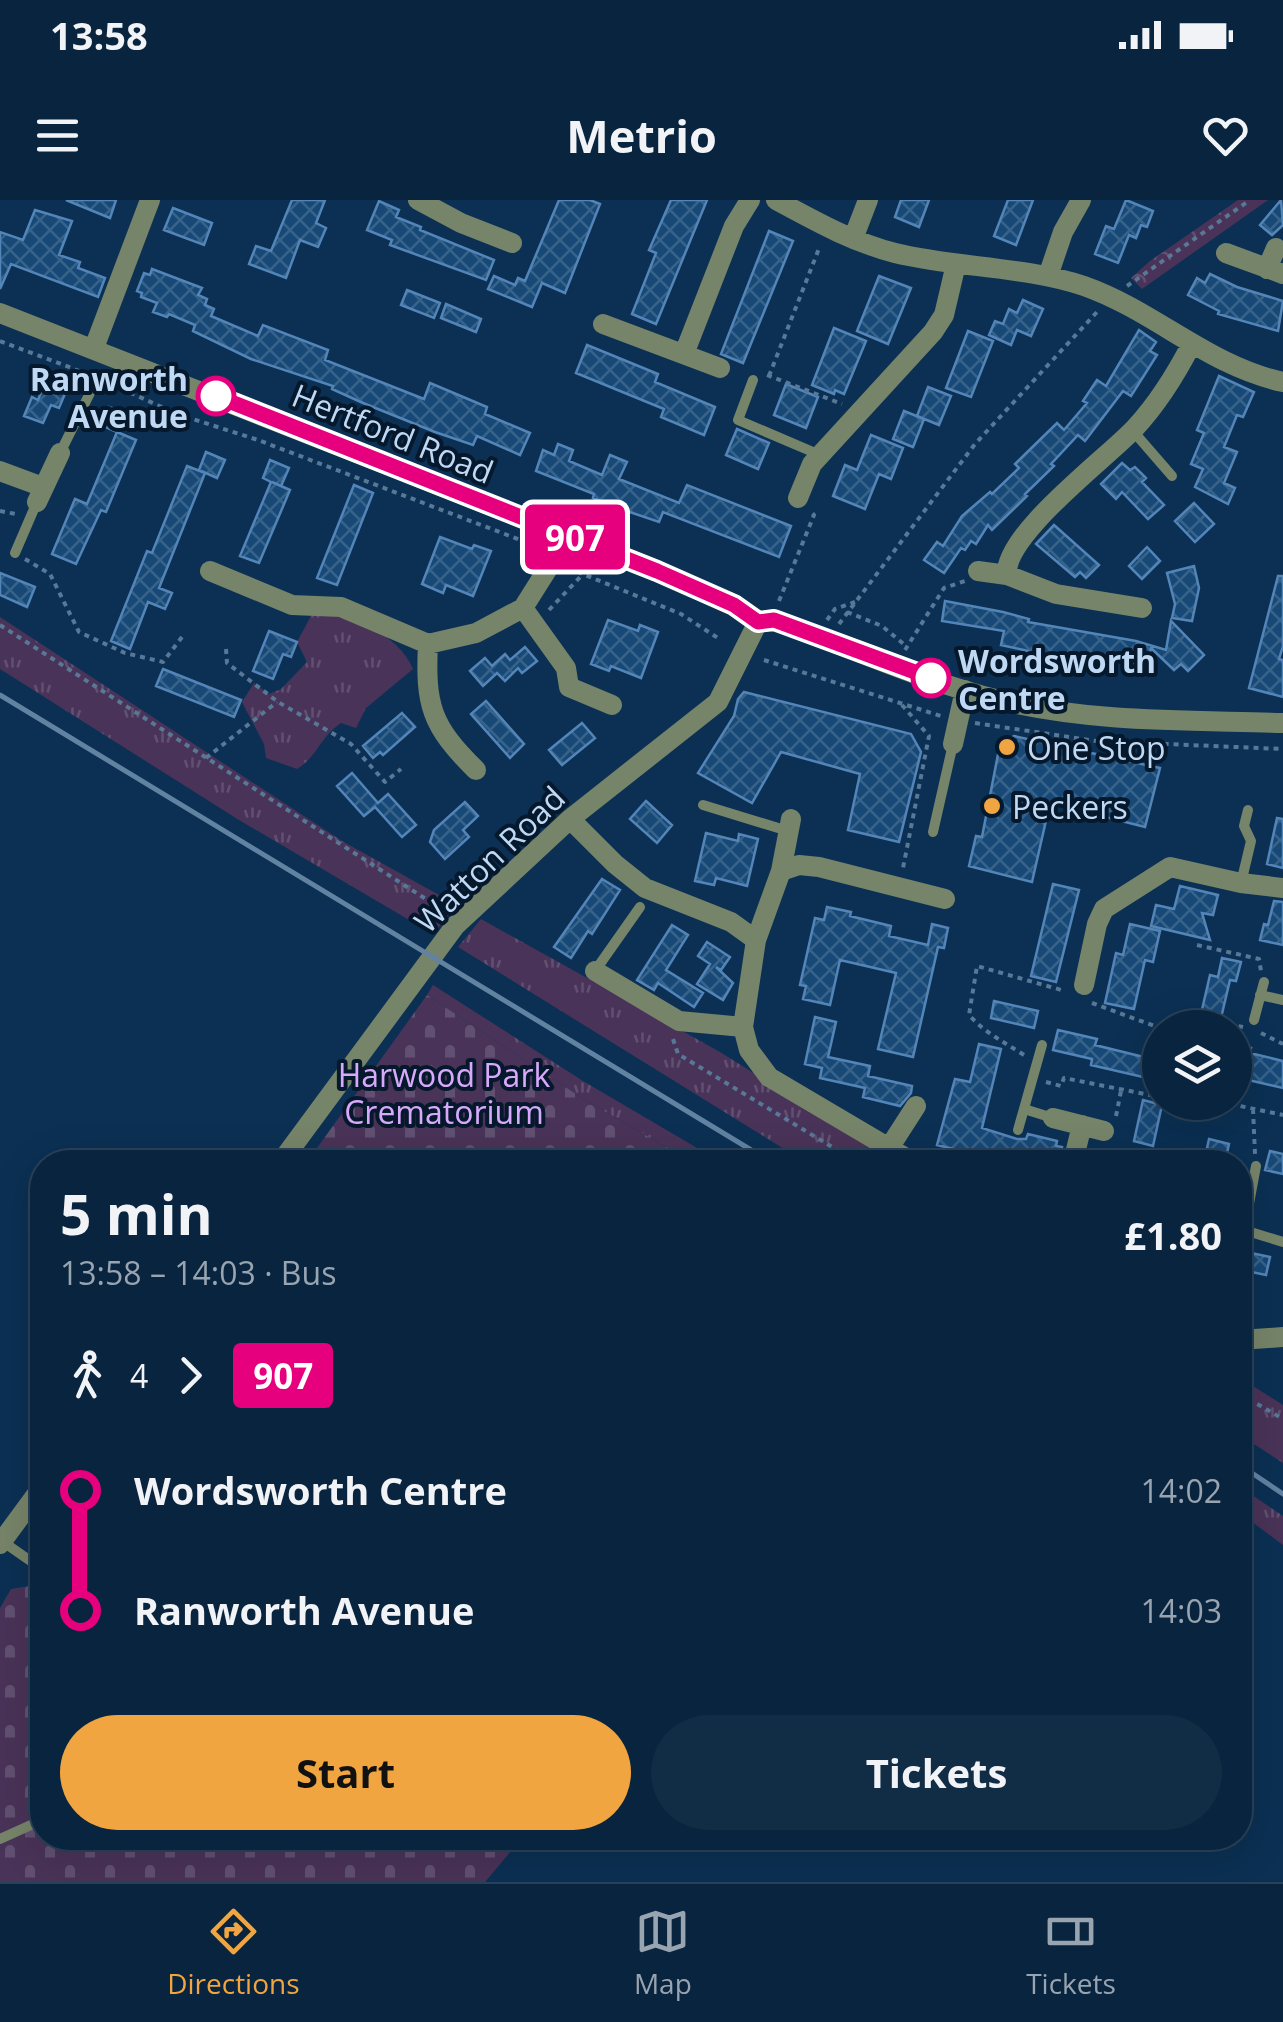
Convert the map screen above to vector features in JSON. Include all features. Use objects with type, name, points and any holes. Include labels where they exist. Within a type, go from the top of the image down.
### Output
[{"type":"street","points":[[94,348],[150,200]]},
{"type":"street","points":[[418,200],[491,224],[512,243]]},
{"type":"street","points":[[684,354],[734,226],[750,200]]},
{"type":"street","points":[[776,200],[852,239],[898,254],[1048,276],[1111,297],[1244,372],[1283,382]]},
{"type":"street","points":[[852,239],[868,200]]},
{"type":"street","points":[[1048,276],[1063,232],[1080,200]]},
{"type":"street","points":[[1226,253],[1275,272],[1276,248]]},
{"type":"street","points":[[798,498],[820,454],[934,332],[944,316],[956,264]]},
{"type":"street","points":[[603,324],[720,368]]},
{"type":"street","name":"Hertford Road","points":[[2,327],[94,348],[565,533],[766,621],[902,656],[965,690],[999,700],[1096,716],[1283,723]]},
{"type":"street","points":[[1007,576],[1007,564],[1028,530],[1132,431],[1165,394],[1191,345]]},
{"type":"street","points":[[0,471],[40,494],[60,453]]},
{"type":"street","points":[[210,570],[292,605],[341,608],[428,644],[528,615],[565,533]]},
{"type":"street","points":[[978,572],[1007,576],[1056,594],[1142,608]]},
{"type":"street","points":[[1111,604],[1115,580]]},
{"type":"street","points":[[528,615],[566,668],[569,687],[612,706]]},
{"type":"street","name":"Watton Road","points":[[290,1150],[455,926],[570,819],[718,702],[766,621]]},
{"type":"street","points":[[428,644],[426,684],[431,710],[476,770]]},
{"type":"street","points":[[952,744],[965,690]]},
{"type":"street","points":[[570,819],[645,888],[731,922],[756,940]]},
{"type":"street","points":[[790,825],[781,870],[756,940],[744,1027],[749,1050],[769,1077],[892,1150]]},
{"type":"street","points":[[781,870],[819,867],[945,900]]},
{"type":"street","points":[[1084,985],[1100,916],[1114,900],[1170,867],[1283,888]]},
{"type":"street","points":[[595,971],[678,1022],[744,1027]]},
{"type":"street","points":[[889,1148],[916,1106]]},
{"type":"street","points":[[1053,1118],[1104,1132]]},
{"type":"street","points":[[1076,1150],[1082,1125]]},
{"type":"street","points":[[1252,1339],[1283,1338]]},
{"type":"street","points":[[1,1543],[30,1503]]},
{"type":"lane","points":[[753,375],[738,420],[820,454]]},
{"type":"lane","points":[[60,453],[90,393]]},
{"type":"lane","points":[[1132,431],[1172,476]]},
{"type":"lane","points":[[14,553],[40,494]]},
{"type":"lane","points":[[932,832],[952,744]]},
{"type":"lane","points":[[703,805],[790,825]]},
{"type":"lane","points":[[1241,883],[1250,842],[1244,826],[1248,810]]},
{"type":"lane","points":[[595,971],[640,907]]},
{"type":"lane","points":[[1254,1020],[1264,982]]},
{"type":"lane","points":[[1260,994],[1283,1000]]},
{"type":"lane","points":[[1018,1130],[1042,1045]]},
{"type":"lane","points":[[1024,1109],[1053,1118]]},
{"type":"lane","points":[[1252,1184],[1256,1166]]},
{"type":"lane","points":[[1252,1233],[1283,1242]]},
{"type":"lane","points":[[1,1543],[30,1561]]},
{"type":"lane","points":[[0,1838],[30,1825]]},
{"type":"path","points":[[816,635],[835,609],[855,602],[975,444],[1111,297],[1250,200]]},
{"type":"path","points":[[768,376],[830,228]]},
{"type":"path","points":[[2,327],[177,414],[258,440],[531,544],[552,562],[680,614],[721,640]]},
{"type":"path","points":[[753,375],[768,376],[860,411]]},
{"type":"path","points":[[766,621],[814,514],[798,498]]},
{"type":"path","points":[[14,553],[50,574],[79,632],[125,653],[163,662],[185,633]]},
{"type":"path","points":[[846,608],[882,626],[902,656],[944,588],[976,580],[978,572]]},
{"type":"path","points":[[528,615],[559,603],[584,574]]},
{"type":"path","points":[[838,624],[846,608]]},
{"type":"path","points":[[0,626],[429,901]]},
{"type":"path","points":[[226,649],[228,663],[278,702],[351,744],[385,782],[400,769]]},
{"type":"path","points":[[764,660],[902,705],[929,736],[900,888]]},
{"type":"path","points":[[206,758],[278,702]]},
{"type":"path","points":[[1197,945],[1259,959],[1264,982]]},
{"type":"path","points":[[977,966],[969,1014],[984,1032],[1037,1062]]},
{"type":"path","points":[[662,1012],[678,1054],[837,1150]]},
{"type":"path","points":[[1252,1029],[1283,1044]]},
{"type":"path","points":[[1032,1078],[1061,1086],[1064,1078],[1142,1093]]},
{"type":"path","points":[[1256,1166],[1253,1109],[1283,1115]]},
{"type":"path","points":[[1252,1401],[1283,1419]]},
{"type":"green space","points":[[1238,200],[1268,200],[1142,289],[1131,278],[1150,261]]},
{"type":"green space","points":[[312,614],[342,618],[371,628],[396,645],[413,669],[366,708],[356,728],[341,723],[297,769],[266,758],[264,744],[242,702],[254,683],[269,694],[281,689],[307,662],[297,642]]},
{"type":"green space","points":[[0,617],[342,841],[457,905],[433,934],[239,820],[0,669]]},
{"type":"green space","points":[[481,919],[720,1052],[877,1150],[786,1150],[458,947]]},
{"type":"green space","points":[[433,985],[701,1150],[671,1150],[585,1100],[427,995]]},
{"type":"green space","name":"Harwood Park Crematorium","points":[[427,995],[585,1100],[671,1150],[316,1150]]},
{"type":"green space","points":[[1252,1386],[1283,1405],[1283,1463],[1252,1443]]},
{"type":"green space","points":[[1252,1495],[1283,1516],[1283,1545],[1252,1522]]},
{"type":"green space","points":[[30,1586],[30,1850],[512,1850],[485,1882],[0,1882],[0,1608],[11,1589]]},
{"type":"building","points":[[66,200],[116,200],[110,218]]},
{"type":"building","points":[[292,200],[325,200],[316,223],[326,228],[318,247],[300,240],[286,278],[249,264],[256,246],[271,251]]},
{"type":"building","points":[[559,200],[590,200],[600,204],[565,293],[542,283],[532,307],[488,289],[494,276],[515,285],[518,278],[525,281]]},
{"type":"building","points":[[671,200],[707,200],[656,324],[632,314],[656,253],[649,250]]},
{"type":"building","points":[[901,200],[929,200],[919,227],[895,217]]},
{"type":"building","points":[[1008,200],[1033,200],[1016,245],[994,236]]},
{"type":"building","points":[[1126,200],[1153,211],[1147,227],[1141,225],[1136,238],[1129,235],[1118,263],[1095,254],[1106,226],[1114,229]]},
{"type":"building","points":[[1281,200],[1283,225],[1272,235],[1260,225]]},
{"type":"building","points":[[379,201],[399,210],[396,217],[421,227],[420,230],[494,260],[486,280],[390,245],[392,240],[367,230]]},
{"type":"building","points":[[173,208],[212,223],[204,245],[164,230]]},
{"type":"building","points":[[35,210],[72,221],[59,255],[80,262],[78,268],[105,278],[98,297],[11,264],[0,289],[0,232],[23,240]]},
{"type":"building","points":[[769,231],[793,241],[743,363],[721,354]]},
{"type":"building","points":[[152,269],[202,288],[198,295],[214,309],[211,316],[258,336],[263,325],[328,350],[325,360],[424,399],[430,383],[487,407],[485,414],[530,433],[520,455],[477,436],[473,445],[435,432],[363,403],[332,389],[333,386],[251,359],[193,331],[195,325],[153,312],[157,303],[141,297],[142,293],[137,291],[144,273],[150,275]]},
{"type":"building","points":[[1210,274],[1283,301],[1278,331],[1218,314],[1219,311],[1188,295],[1197,278],[1205,283]]},
{"type":"building","points":[[879,276],[911,288],[888,344],[857,331]]},
{"type":"building","points":[[407,290],[440,303],[434,318],[401,305]]},
{"type":"building","points":[[1023,300],[1043,309],[1031,336],[1017,330],[1011,345],[989,335],[995,321],[1003,324],[1009,309],[1017,313]]},
{"type":"building","points":[[446,304],[481,319],[476,332],[441,318]]},
{"type":"building","points":[[834,328],[866,341],[844,394],[812,385]]},
{"type":"building","points":[[1139,330],[1156,342],[1150,351],[1157,355],[1131,396],[1123,391],[1085,441],[1078,435],[1027,496],[992,530],[988,525],[976,544],[971,541],[965,550],[961,548],[944,573],[924,560],[937,542],[943,546],[962,516],[1019,468],[1015,464],[1057,423],[1064,430],[1087,403],[1083,401],[1097,380],[1106,386]]},
{"type":"building","points":[[968,331],[993,341],[971,397],[946,388]]},
{"type":"building","points":[[587,345],[658,374],[655,382],[715,407],[704,435],[661,417],[664,409],[576,373]]},
{"type":"building","points":[[1219,376],[1254,392],[1243,417],[1237,415],[1224,447],[1237,452],[1224,483],[1235,488],[1228,504],[1195,487],[1203,469],[1191,464],[1204,433],[1197,430]]},
{"type":"building","points":[[46,380],[67,389],[59,408],[51,405],[43,423],[24,416],[32,397],[38,400]]},
{"type":"building","points":[[786,384],[818,397],[806,428],[774,415]]},
{"type":"building","points":[[928,387],[951,396],[939,425],[917,416]]},
{"type":"building","points":[[109,407],[125,413],[117,432],[101,425]]},
{"type":"building","points":[[904,411],[924,419],[913,447],[893,439]]},
{"type":"building","points":[[737,429],[769,443],[758,469],[726,455]]},
{"type":"building","points":[[117,432],[136,440],[106,512],[101,510],[76,564],[52,554],[75,499],[87,504]]},
{"type":"building","points":[[871,435],[903,448],[891,479],[879,474],[865,509],[833,496],[845,465],[857,470]]},
{"type":"building","points":[[558,444],[573,450],[569,461],[602,475],[610,455],[627,462],[619,479],[679,503],[687,485],[791,526],[779,557],[663,512],[659,522],[609,505],[593,498],[594,494],[536,471],[543,450],[554,455]]},
{"type":"building","points":[[206,452],[225,460],[217,478],[199,470]]},
{"type":"building","points":[[270,460],[289,468],[281,486],[290,490],[259,563],[240,556],[271,482],[263,478]]},
{"type":"building","points":[[1122,463],[1130,470],[1135,467],[1146,478],[1142,482],[1164,505],[1148,519],[1122,492],[1116,499],[1101,484]]},
{"type":"building","points":[[187,466],[205,473],[159,588],[172,593],[165,609],[148,602],[130,649],[111,641]]},
{"type":"building","points":[[354,485],[373,493],[337,585],[317,578]]},
{"type":"building","points":[[1194,503],[1214,524],[1195,542],[1175,521]]},
{"type":"building","points":[[1054,525],[1099,565],[1086,578],[1080,572],[1075,577],[1036,544]]},
{"type":"building","points":[[440,537],[472,549],[474,545],[491,551],[473,596],[446,585],[443,593],[422,584]]},
{"type":"building","points":[[1147,547],[1160,561],[1142,579],[1129,566]]},
{"type":"building","points":[[1194,566],[1199,588],[1192,621],[1172,618],[1175,604],[1167,573]]},
{"type":"building","points":[[0,573],[35,587],[27,607],[0,595]]},
{"type":"building","points":[[1278,576],[1283,576],[1283,646],[1279,659],[1283,660],[1283,697],[1249,688]]},
{"type":"building","points":[[945,601],[1166,650],[1171,621],[1204,655],[1188,671],[1181,664],[1174,670],[1151,648],[1147,666],[1088,653],[1085,669],[1001,645],[1004,631],[942,621]]},
{"type":"building","points":[[608,620],[638,631],[640,625],[658,632],[641,678],[611,666],[609,671],[591,664]]},
{"type":"building","points":[[269,631],[297,642],[291,657],[283,654],[273,679],[253,671]]},
{"type":"building","points":[[525,647],[537,661],[522,673],[518,668],[505,681],[497,673],[483,686],[470,671],[485,658],[492,666],[505,654],[510,660]]},
{"type":"building","points":[[163,669],[241,700],[234,717],[156,686]]},
{"type":"building","points":[[744,692],[911,734],[921,752],[899,842],[848,830],[860,774],[781,752],[752,803],[698,773],[734,716]]},
{"type":"building","points":[[486,701],[524,744],[510,758],[471,714]]},
{"type":"building","points":[[402,713],[415,727],[383,755],[380,752],[373,758],[363,746]]},
{"type":"building","points":[[582,723],[595,738],[562,765],[549,750]]},
{"type":"building","points":[[1014,736],[1160,768],[1145,827],[1050,803],[1032,882],[969,866],[976,836],[982,837],[1000,744]]},
{"type":"building","points":[[352,773],[378,803],[388,794],[416,825],[402,837],[375,807],[364,816],[337,786]]},
{"type":"building","points":[[646,801],[672,825],[657,843],[630,819]]},
{"type":"building","points":[[465,802],[478,816],[463,830],[469,837],[445,859],[430,842],[434,830]]},
{"type":"building","points":[[1277,818],[1283,819],[1283,868],[1267,864]]},
{"type":"building","points":[[706,833],[738,841],[739,834],[758,839],[747,886],[716,878],[714,885],[695,881]]},
{"type":"building","points":[[602,879],[620,890],[592,934],[588,931],[571,958],[554,947]]},
{"type":"building","points":[[1053,884],[1079,890],[1056,982],[1031,976]]},
{"type":"building","points":[[1180,886],[1218,895],[1213,915],[1202,913],[1210,940],[1151,926],[1156,905],[1174,909]]},
{"type":"building","points":[[1274,901],[1283,902],[1283,945],[1260,940]]},
{"type":"building","points":[[827,907],[891,926],[889,936],[928,945],[932,924],[948,928],[944,948],[938,947],[913,1057],[878,1049],[896,973],[840,960],[830,1005],[803,999],[806,986],[800,985],[815,918],[824,920]]},
{"type":"building","points":[[1130,924],[1160,931],[1153,962],[1145,960],[1134,1009],[1105,1003],[1116,953],[1123,955]]},
{"type":"building","points":[[672,925],[688,935],[666,970],[703,993],[694,1007],[658,983],[654,990],[637,980]]},
{"type":"building","points":[[707,942],[730,957],[721,970],[716,967],[733,983],[723,1000],[697,984],[710,964],[698,956]]},
{"type":"building","points":[[1222,958],[1241,962],[1236,981],[1230,980],[1223,1010],[1202,1010],[1210,975],[1218,977]]},
{"type":"building","points":[[994,1001],[1038,1011],[1034,1028],[991,1018]]},
{"type":"building","points":[[815,1017],[836,1022],[828,1057],[870,1066],[868,1076],[912,1086],[900,1106],[863,1097],[865,1088],[820,1078],[822,1068],[805,1064]]},
{"type":"building","points":[[1058,1030],[1097,1039],[1095,1045],[1142,1057],[1142,1077],[1091,1065],[1092,1059],[1053,1050]]},
{"type":"building","points":[[979,1044],[1001,1049],[982,1128],[1017,1139],[1026,1139],[1028,1134],[1057,1141],[1056,1146],[1061,1150],[958,1150],[937,1145],[955,1079],[970,1082]]},
{"type":"building","points":[[1252,1053],[1283,1061],[1283,1088],[1252,1081]]},
{"type":"building","points":[[1142,1105],[1142,1120],[1159,1120],[1153,1146],[1134,1141]]},
{"type":"building","points":[[1209,1139],[1229,1144],[1228,1150],[1207,1150]]},
{"type":"building","points":[[1270,1151],[1283,1154],[1283,1174],[1265,1170]]},
{"type":"building","points":[[1252,1253],[1270,1257],[1266,1275],[1252,1272]]},
{"type":"railway","points":[[0,695],[751,1150]]},
{"type":"railway","points":[[1252,1473],[1283,1494]]},
{"type":"bus line","name":"907","points":[[216,396],[657,571],[734,605],[758,622],[774,620],[931,678]]},
{"type":"place","name":"Ranworth Avenue","points":[[216,396]]},
{"type":"place","name":"Wordsworth Centre","points":[[931,678]]},
{"type":"place","name":"One Stop","points":[[1007,747]]},
{"type":"place","name":"Peckers","points":[[992,806]]}]
